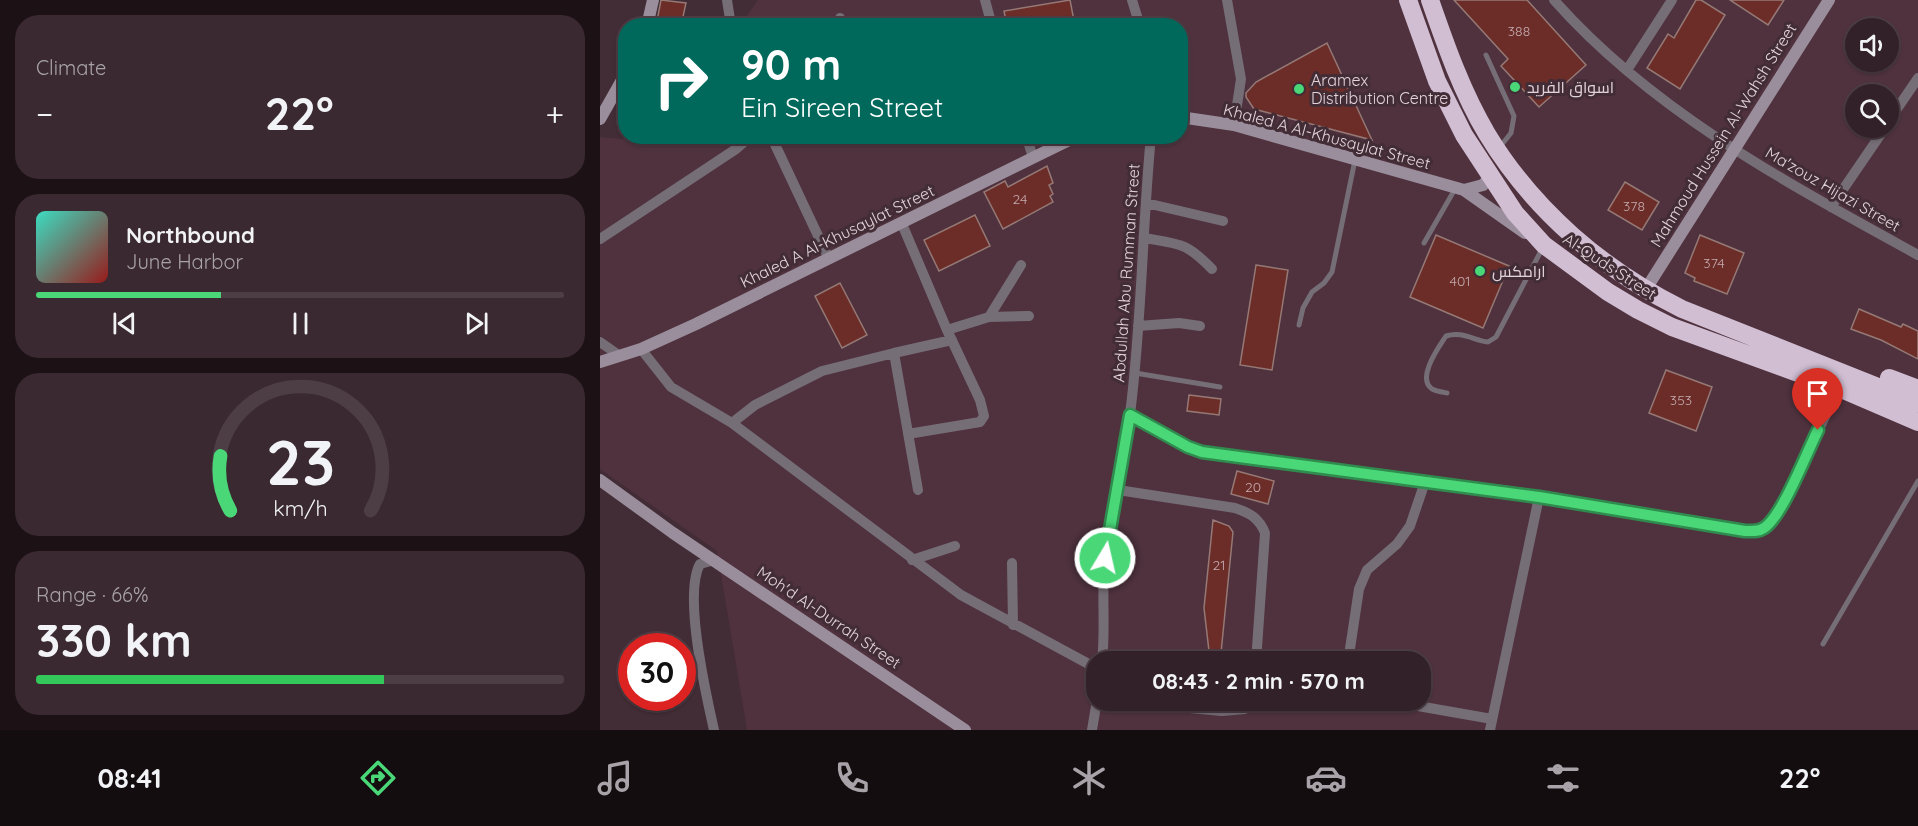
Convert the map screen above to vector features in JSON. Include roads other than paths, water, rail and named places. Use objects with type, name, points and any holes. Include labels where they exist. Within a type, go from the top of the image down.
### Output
[{"type":"highway","name":"Al-Quds Street","points":[[1408,0],[1437,81],[1459,127],[1515,213],[1544,245],[1608,292],[1672,327],[1839,388],[1918,422]]},
{"type":"highway","name":"Al-Quds Street","points":[[1430,0],[1450,57],[1487,134],[1537,202],[1604,262],[1674,305],[1918,403]]},
{"type":"highway","points":[[1696,314],[1718,313],[1735,316],[1918,389]]},
{"type":"street","points":[[649,18],[653,0]]},
{"type":"street","points":[[727,0],[730,18]]},
{"type":"street","points":[[985,0],[990,18]]},
{"type":"street","points":[[1132,0],[1138,18]]},
{"type":"street","points":[[1227,0],[1242,79],[1234,125]]},
{"type":"street","name":"Ma'zouz Hijazi Street","points":[[1554,0],[1576,25],[1666,102],[1734,148],[1831,207],[1918,255]]},
{"type":"street","points":[[1627,70],[1672,0]]},
{"type":"street","name":"Mahmoud Hussein Al-Wahsh Street","points":[[1646,289],[1829,0]]},
{"type":"street","points":[[1899,106],[1918,78]]},
{"type":"street","points":[[600,119],[618,87]]},
{"type":"street","name":"Khaled A Al-Khusaylat Street","points":[[1188,118],[1234,125],[1460,189],[1544,245]]},
{"type":"street","points":[[1831,207],[1878,138]]},
{"type":"street","points":[[600,239],[742,144]]},
{"type":"street","points":[[775,144],[829,259]]},
{"type":"street","points":[[1029,144],[1033,157]]},
{"type":"street","name":"Khaled A Al-Khusaylat Street","points":[[607,361],[641,349],[696,324],[1060,144]]},
{"type":"street","name":"Abdullah Abu Rumman Street","points":[[1104,651],[1105,558],[1118,490],[1135,373],[1150,144]]},
{"type":"street","points":[[1460,189],[1482,185],[1490,177]]},
{"type":"street","points":[[1146,203],[1223,221]]},
{"type":"street","points":[[902,224],[984,412],[980,422],[908,434]]},
{"type":"street","points":[[1144,238],[1180,244],[1195,252],[1212,269]]},
{"type":"street","points":[[989,317],[1021,265]]},
{"type":"street","points":[[732,423],[769,397],[822,371],[894,353],[949,335],[989,317],[1029,316]]},
{"type":"street","points":[[1138,326],[1179,323],[1200,326]]},
{"type":"street","points":[[600,342],[607,361]]},
{"type":"street","points":[[641,349],[671,387],[732,423],[961,595],[1086,663]]},
{"type":"street","points":[[894,353],[918,490]]},
{"type":"street","points":[[1130,415],[1188,447],[1202,452],[1539,497],[1745,531],[1758,531],[1766,527],[1777,515],[1839,388]]},
{"type":"street","name":"Moh'd Al-Durrah Street","points":[[600,480],[965,730]]},
{"type":"street","points":[[1350,651],[1359,590],[1367,570],[1397,544],[1410,526],[1425,482]]},
{"type":"street","name":"Moh'd Al-Durrah Street","points":[[600,489],[649,521],[673,532]]},
{"type":"street","points":[[1118,490],[1235,508],[1250,513],[1260,522],[1265,533],[1257,651]]},
{"type":"street","points":[[1431,711],[1491,725],[1539,497]]},
{"type":"street","points":[[912,560],[955,546]]},
{"type":"street","points":[[714,730],[702,680],[694,612],[694,590],[695,572],[700,564],[715,560]]},
{"type":"street","points":[[1012,563],[1013,625]]},
{"type":"street","points":[[1092,730],[1095,711]]},
{"type":"lane","points":[[1486,55],[1515,116],[1511,132],[1498,149]]},
{"type":"lane","points":[[1299,326],[1303,308],[1312,292],[1324,283],[1332,272],[1356,158]]},
{"type":"lane","points":[[1424,243],[1460,189]]},
{"type":"lane","points":[[1446,393],[1432,389],[1427,375],[1430,362],[1446,336],[1453,333],[1463,334],[1488,342],[1496,337],[1544,245]]},
{"type":"lane","points":[[1135,373],[1220,387]]},
{"type":"lane","points":[[1822,644],[1918,481]]},
{"type":"place","name":"اسواق الفريد","points":[[1515,87]]},
{"type":"place","name":"Aramex Distribution Centre","points":[[1299,89]]},
{"type":"place","name":"ارامكس","points":[[1480,271]]}]
